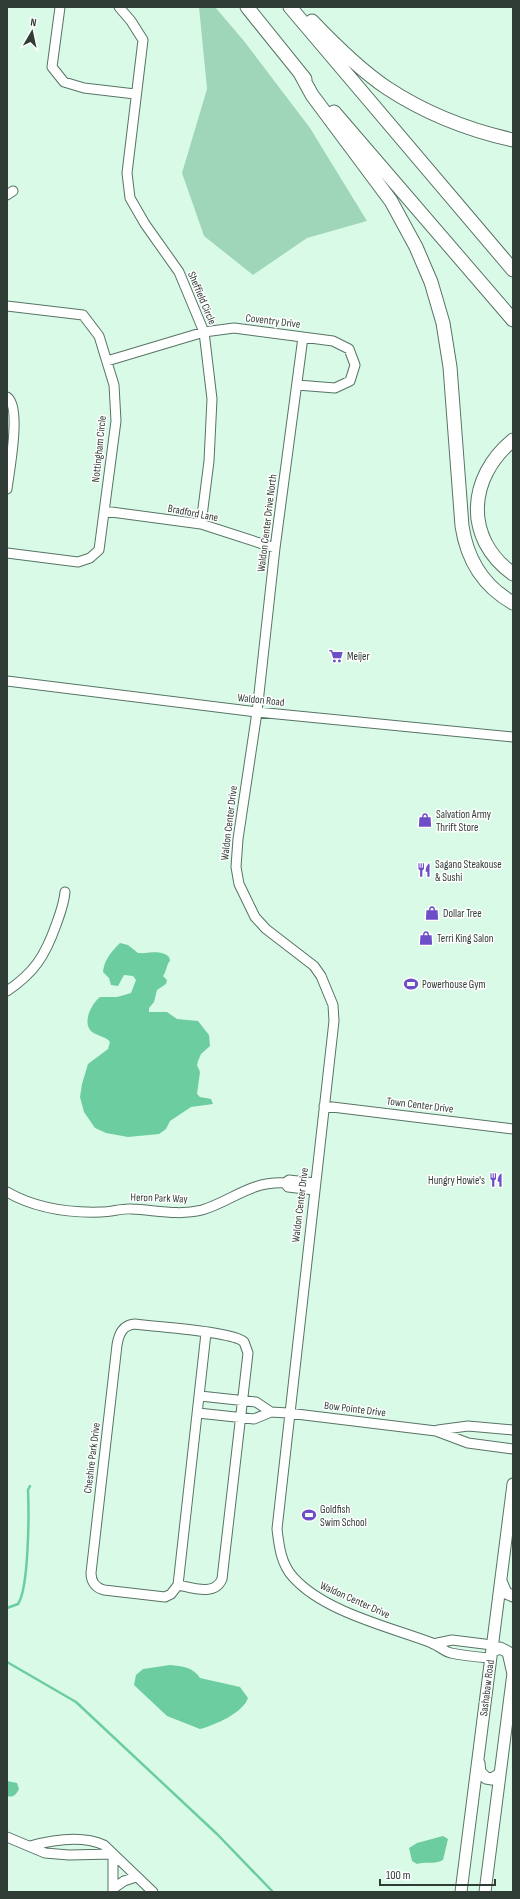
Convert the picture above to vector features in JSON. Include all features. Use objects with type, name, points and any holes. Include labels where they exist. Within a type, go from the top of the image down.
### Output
[{"type":"highway","points":[[247,7],[300,73],[513,320]]},
{"type":"highway","points":[[290,7],[513,270]]},
{"type":"highway","points":[[298,7],[333,41],[386,88],[436,115],[464,126],[513,140]]},
{"type":"highway","points":[[300,73],[312,95],[391,200],[416,247],[431,282],[443,323],[448,352],[453,395],[462,526],[466,548],[473,565],[484,579],[503,597],[513,603]]},
{"type":"highway","points":[[513,440],[495,457],[488,468],[479,491],[478,514],[480,527],[489,549],[497,560],[513,574]]},
{"type":"main road","name":"Sashabaw Road","points":[[461,1892],[513,1484]]},
{"type":"main road","points":[[500,1580],[506,1593],[513,1596]]},
{"type":"main road","points":[[485,1892],[513,1673],[508,1652],[500,1648],[492,1652]]},
{"type":"main road","points":[[478,1758],[480,1772],[484,1777],[492,1779],[500,1774]]},
{"type":"street","points":[[60,7],[52,67],[64,82],[84,88],[135,94]]},
{"type":"street","name":"Sheffield Circle","points":[[119,7],[132,21],[143,40],[135,94],[127,173],[130,198],[145,224],[178,272],[204,332],[212,399],[209,461],[201,524]]},
{"type":"street","name":"Nottingham Circle","points":[[7,306],[83,315],[99,336],[107,361],[114,385],[116,421],[99,550],[90,558],[78,562],[7,553]]},
{"type":"street","name":"Coventry Drive","points":[[107,361],[204,332],[234,328],[333,341],[350,349],[355,365],[350,381],[334,388],[297,385]]},
{"type":"street","name":"Waldon Center Drive North","points":[[257,712],[275,548],[303,337]]},
{"type":"street","points":[[7,397],[10,398],[14,409],[14,422],[7,489]]},
{"type":"street","name":"Bradford Lane","points":[[104,511],[201,524],[275,548]]},
{"type":"street","name":"Waldon Road","points":[[7,681],[257,712],[513,737]]},
{"type":"street","name":"Waldon Center Drive","points":[[257,712],[238,839],[236,866],[239,884],[255,917],[266,928],[314,966],[326,987],[333,1005],[334,1021],[288,1413],[277,1529],[279,1548],[285,1564],[292,1576],[307,1591],[325,1602],[379,1625],[433,1644],[450,1653],[492,1652]]},
{"type":"street","points":[[7,991],[18,984],[36,968],[47,949],[64,902],[65,892]]},
{"type":"street","name":"Town Center Drive","points":[[324,1106],[513,1129]]},
{"type":"street","name":"Heron Park Way","points":[[7,1192],[31,1204],[60,1209],[102,1212],[130,1209],[183,1213],[202,1210],[244,1190],[274,1182],[285,1183],[288,1187],[314,1187]]},
{"type":"street","name":"Cheshire Park Drive","points":[[135,1324],[206,1333],[237,1338],[246,1345],[248,1354],[222,1579],[218,1586],[212,1589],[178,1585],[171,1594],[164,1597],[98,1588],[94,1583],[92,1573],[118,1344],[121,1332],[126,1327],[135,1324]]},
{"type":"street","points":[[178,1585],[206,1333]]},
{"type":"street","name":"Bow Pointe Drive","points":[[200,1396],[259,1403],[271,1412]]},
{"type":"street","name":"Bow Pointe Drive","points":[[198,1413],[241,1418],[258,1418],[271,1412],[288,1413],[436,1431],[468,1443],[513,1449]]},
{"type":"street","name":"Bow Pointe Drive","points":[[436,1431],[468,1426],[513,1430]]},
{"type":"street","points":[[433,1644],[452,1640],[492,1652]]},
{"type":"street","points":[[7,1837],[45,1853],[78,1855],[113,1854]]},
{"type":"street","points":[[77,1841],[78,1855]]},
{"type":"street","points":[[30,1846],[47,1842],[95,1841],[104,1845],[152,1892]]},
{"type":"street","points":[[113,1854],[114,1890]]},
{"type":"street","points":[[114,1890],[124,1881],[136,1877]]},
{"type":"shaded area","points":[[199,7],[215,7],[244,41],[310,128],[367,221],[307,238],[253,275],[204,236],[182,173],[207,89]]},
{"type":"shaded area","points":[[120,943],[128,945],[138,953],[158,952],[169,957],[170,961],[163,976],[167,980],[166,984],[157,990],[154,1002],[149,1008],[149,1012],[167,1012],[177,1019],[198,1021],[209,1035],[210,1046],[201,1054],[197,1065],[200,1072],[197,1094],[200,1097],[211,1099],[213,1104],[191,1107],[170,1121],[166,1129],[159,1134],[128,1137],[106,1133],[95,1128],[84,1112],[80,1097],[88,1064],[108,1049],[110,1042],[106,1038],[93,1033],[88,1027],[87,1023],[91,1008],[100,997],[117,997],[131,993],[136,980],[133,976],[124,975],[118,986],[111,985],[109,978],[103,972],[111,953]]},
{"type":"shaded area","points":[[170,1665],[191,1669],[200,1678],[240,1687],[248,1698],[240,1709],[228,1718],[200,1729],[167,1716],[134,1685],[136,1675],[143,1669]]},
{"type":"shaded area","points":[[7,1781],[17,1783],[19,1789],[13,1796],[7,1796]]},
{"type":"shaded area","points":[[443,1836],[448,1839],[443,1860],[417,1864],[412,1861],[409,1848],[417,1843]]},
{"type":"waterway","points":[[7,1608],[18,1604],[22,1595],[28,1549],[28,1490],[30,1486]]},
{"type":"waterway","points":[[7,1662],[76,1702],[217,1834],[273,1892]]},
{"type":"place","name":"Meijer","points":[[336,656]]},
{"type":"place","name":"Salvation Army Thrift Store","points":[[425,820]]},
{"type":"place","name":"Sagano Steakouse & Sushi","points":[[424,870]]},
{"type":"place","name":"Dollar Tree","points":[[432,913]]},
{"type":"place","name":"Terri King Salon","points":[[426,938]]},
{"type":"place","name":"Powerhouse Gym","points":[[411,984]]},
{"type":"place","name":"Hungry Howie's","points":[[496,1180]]},
{"type":"place","name":"Goldfish Swim School","points":[[309,1515]]}]
